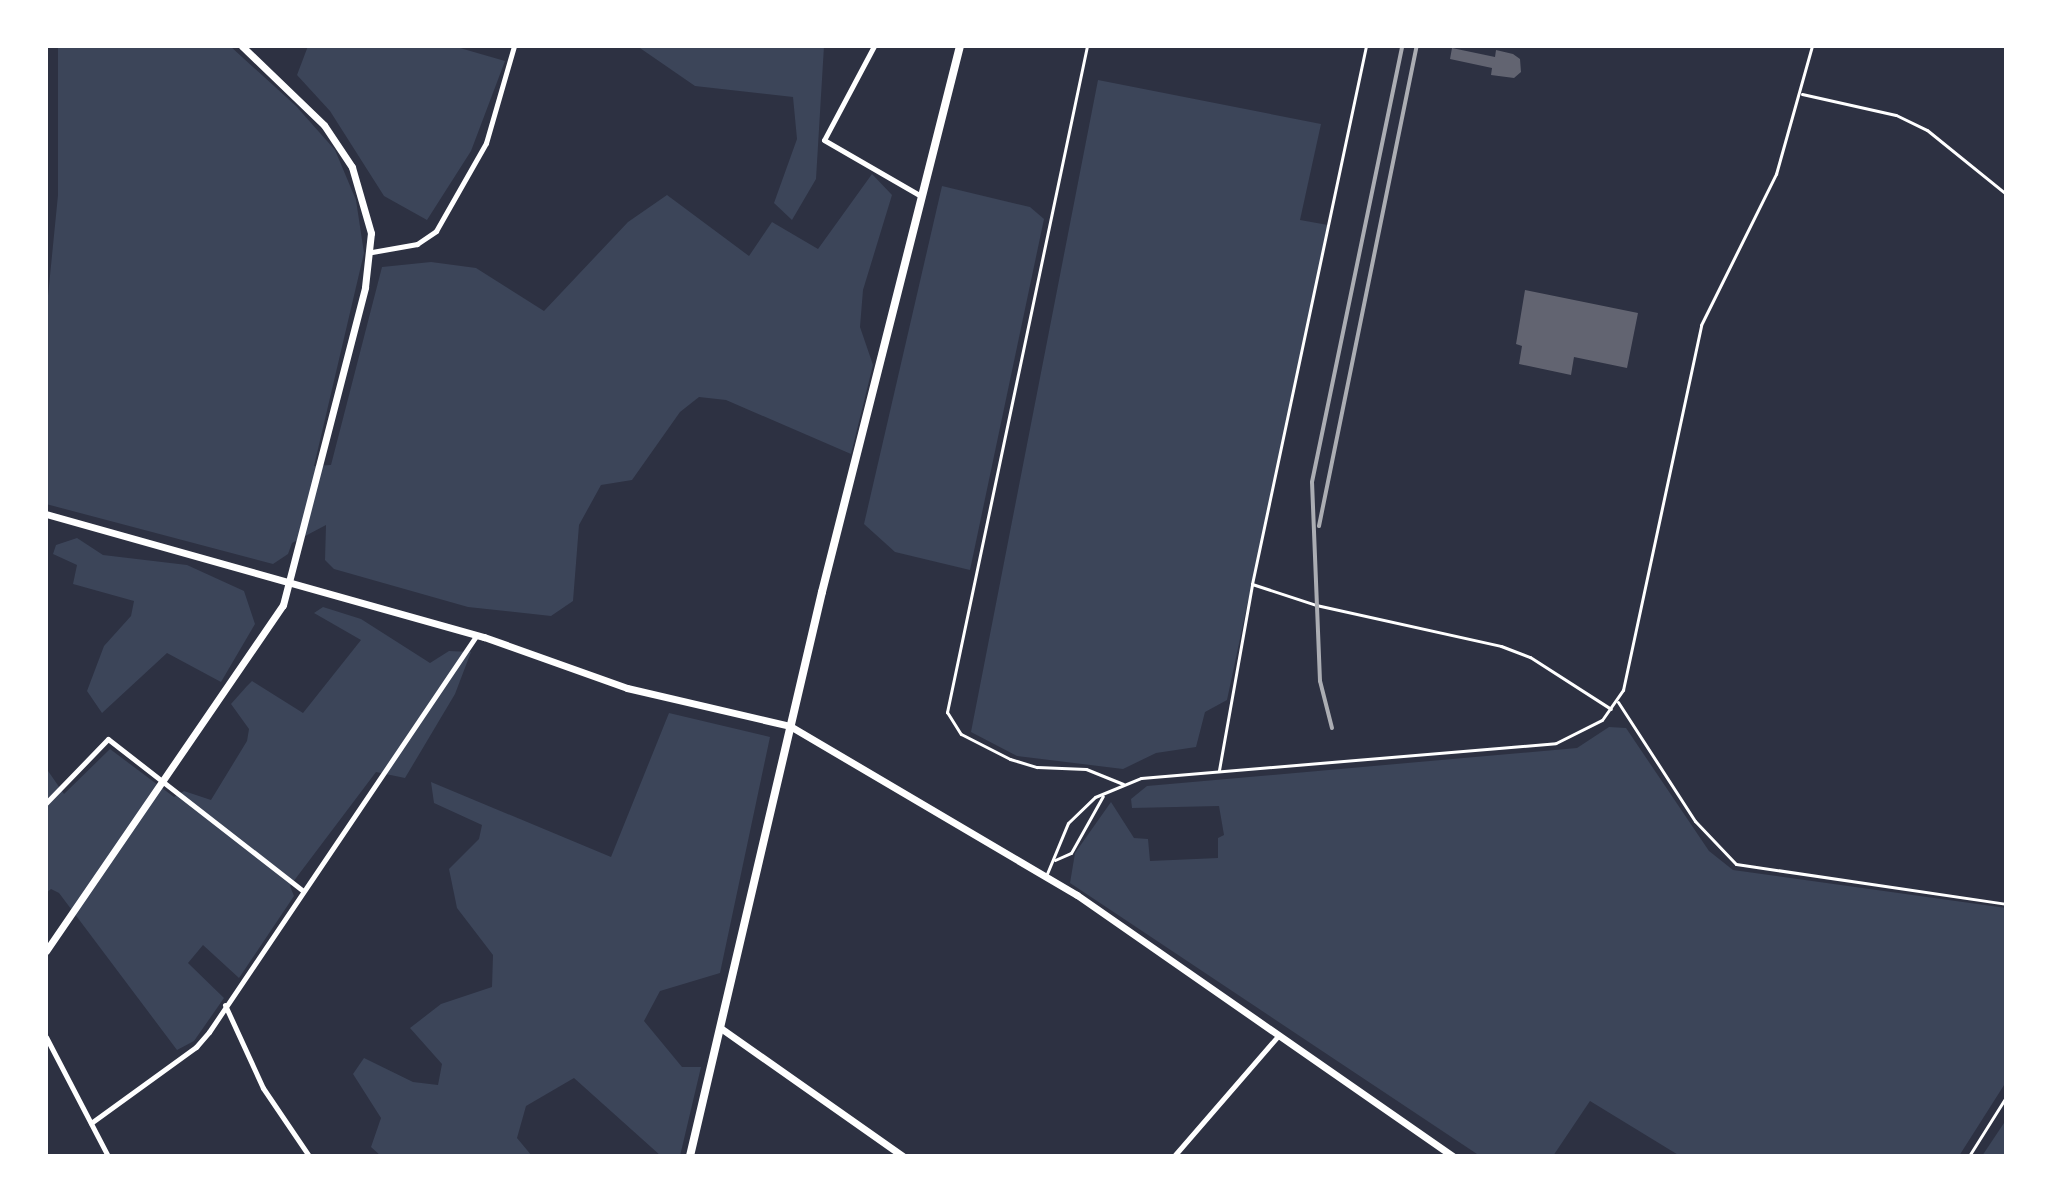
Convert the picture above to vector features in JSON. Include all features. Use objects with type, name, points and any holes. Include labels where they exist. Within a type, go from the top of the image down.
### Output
[{"type":"main road","points":[[690,1156],[722,1029],[790,726],[960,46]]},
{"type":"street","points":[[46,951],[166,783],[283,605],[372,252],[365,197],[340,146],[299,98],[242,46]]},
{"type":"street","points":[[372,252],[417,244],[436,231],[486,143],[514,46]]},
{"type":"street","points":[[874,46],[824,140],[921,196]]},
{"type":"street","points":[[46,514],[477,635],[627,688],[790,726],[1046,876],[1453,1156]]},
{"type":"street","points":[[91,1123],[196,1047],[477,635]]},
{"type":"street","points":[[46,803],[108,739],[302,890]]},
{"type":"street","points":[[225,1005],[263,1088],[309,1156]]},
{"type":"street","points":[[722,1029],[903,1156]]},
{"type":"street","points":[[46,1037],[108,1156]]},
{"type":"street","points":[[1174,1156],[1277,1037]]},
{"type":"lane","points":[[1087,46],[947,712],[961,734],[1010,759],[1037,767],[1086,769],[1123,784]]},
{"type":"lane","points":[[1219,770],[1252,584],[1366,46]]},
{"type":"lane","points":[[1046,876],[1055,860],[1057,842],[1068,823],[1095,797],[1103,796],[1123,784],[1219,770],[1556,743],[1593,728],[1612,710],[1618,702],[1701,325],[1776,174],[1802,94],[1812,46]]},
{"type":"lane","points":[[1802,94],[1896,115],[1927,130],[2006,194]]},
{"type":"lane","points":[[1252,584],[1316,605],[1501,646],[1530,657],[1612,710]]},
{"type":"lane","points":[[1618,702],[1695,821],[1736,864],[2006,904]]},
{"type":"lane","points":[[1055,860],[1071,853],[1103,796]]},
{"type":"lane","points":[[1969,1156],[2006,1097]]},
{"type":"shaded area","points":[[58,46],[230,46],[296,106],[335,150],[356,200],[364,253],[314,466],[331,465],[382,267],[431,262],[476,268],[544,311],[628,222],[667,195],[749,256],[772,222],[818,249],[872,174],[892,195],[863,290],[860,327],[873,365],[851,454],[726,400],[699,397],[680,412],[632,480],[601,485],[579,525],[573,601],[551,616],[468,607],[334,569],[325,560],[326,525],[292,543],[288,554],[273,564],[46,504],[46,316],[58,195]]},
{"type":"shaded area","points":[[308,46],[453,46],[505,61],[471,151],[427,220],[384,196],[330,111],[297,75]]},
{"type":"shaded area","points":[[637,46],[824,46],[816,179],[792,220],[774,203],[797,139],[793,97],[695,86]]},
{"type":"shaded area","points":[[1098,80],[1321,124],[1300,220],[1328,225],[1227,700],[1205,712],[1196,747],[1156,753],[1123,769],[1017,756],[971,732]]},
{"type":"shaded area","points":[[942,186],[1030,207],[1044,219],[970,570],[895,552],[864,524]]},
{"type":"shaded area","points":[[77,538],[103,555],[187,565],[244,591],[255,624],[221,682],[167,653],[102,713],[87,691],[104,646],[131,616],[134,601],[73,584],[77,565],[53,554],[56,545]]},
{"type":"shaded area","points":[[323,607],[361,619],[430,663],[449,651],[471,652],[455,694],[405,778],[376,772],[290,886],[294,896],[239,978],[203,945],[188,963],[224,998],[194,1041],[177,1050],[59,893],[51,889],[46,893],[46,768],[64,794],[110,749],[174,797],[184,791],[211,800],[247,741],[249,729],[231,704],[247,686],[252,681],[303,713],[361,640],[314,613]]},
{"type":"shaded area","points":[[669,713],[770,737],[720,973],[660,991],[644,1021],[682,1067],[701,1067],[680,1156],[661,1156],[574,1078],[526,1106],[517,1138],[532,1156],[381,1156],[371,1147],[381,1118],[353,1074],[364,1058],[413,1082],[438,1085],[442,1064],[410,1028],[441,1004],[492,987],[493,955],[457,908],[449,869],[479,839],[482,825],[434,803],[431,782],[611,857]]},
{"type":"shaded area","points":[[1609,727],[1626,728],[1709,851],[1733,870],[2006,908],[2006,1082],[1959,1156],[1680,1156],[1590,1101],[1553,1156],[1480,1156],[1070,883],[1075,853],[1111,802],[1134,838],[1148,839],[1150,861],[1218,858],[1218,838],[1224,835],[1219,806],[1132,808],[1131,799],[1147,786],[1577,748]]},
{"type":"shaded area","points":[[2006,1120],[2006,1156],[1982,1156]]},
{"type":"building","points":[[1452,48],[1495,57],[1496,50],[1513,54],[1520,59],[1521,72],[1514,78],[1491,75],[1492,68],[1450,59]]},
{"type":"building","points":[[1525,290],[1638,313],[1627,368],[1574,357],[1571,375],[1519,364],[1522,346],[1516,344]]},
{"type":"railway","points":[[1332,728],[1320,681],[1312,482],[1402,46]]},
{"type":"railway","points":[[1319,526],[1417,46]]}]
